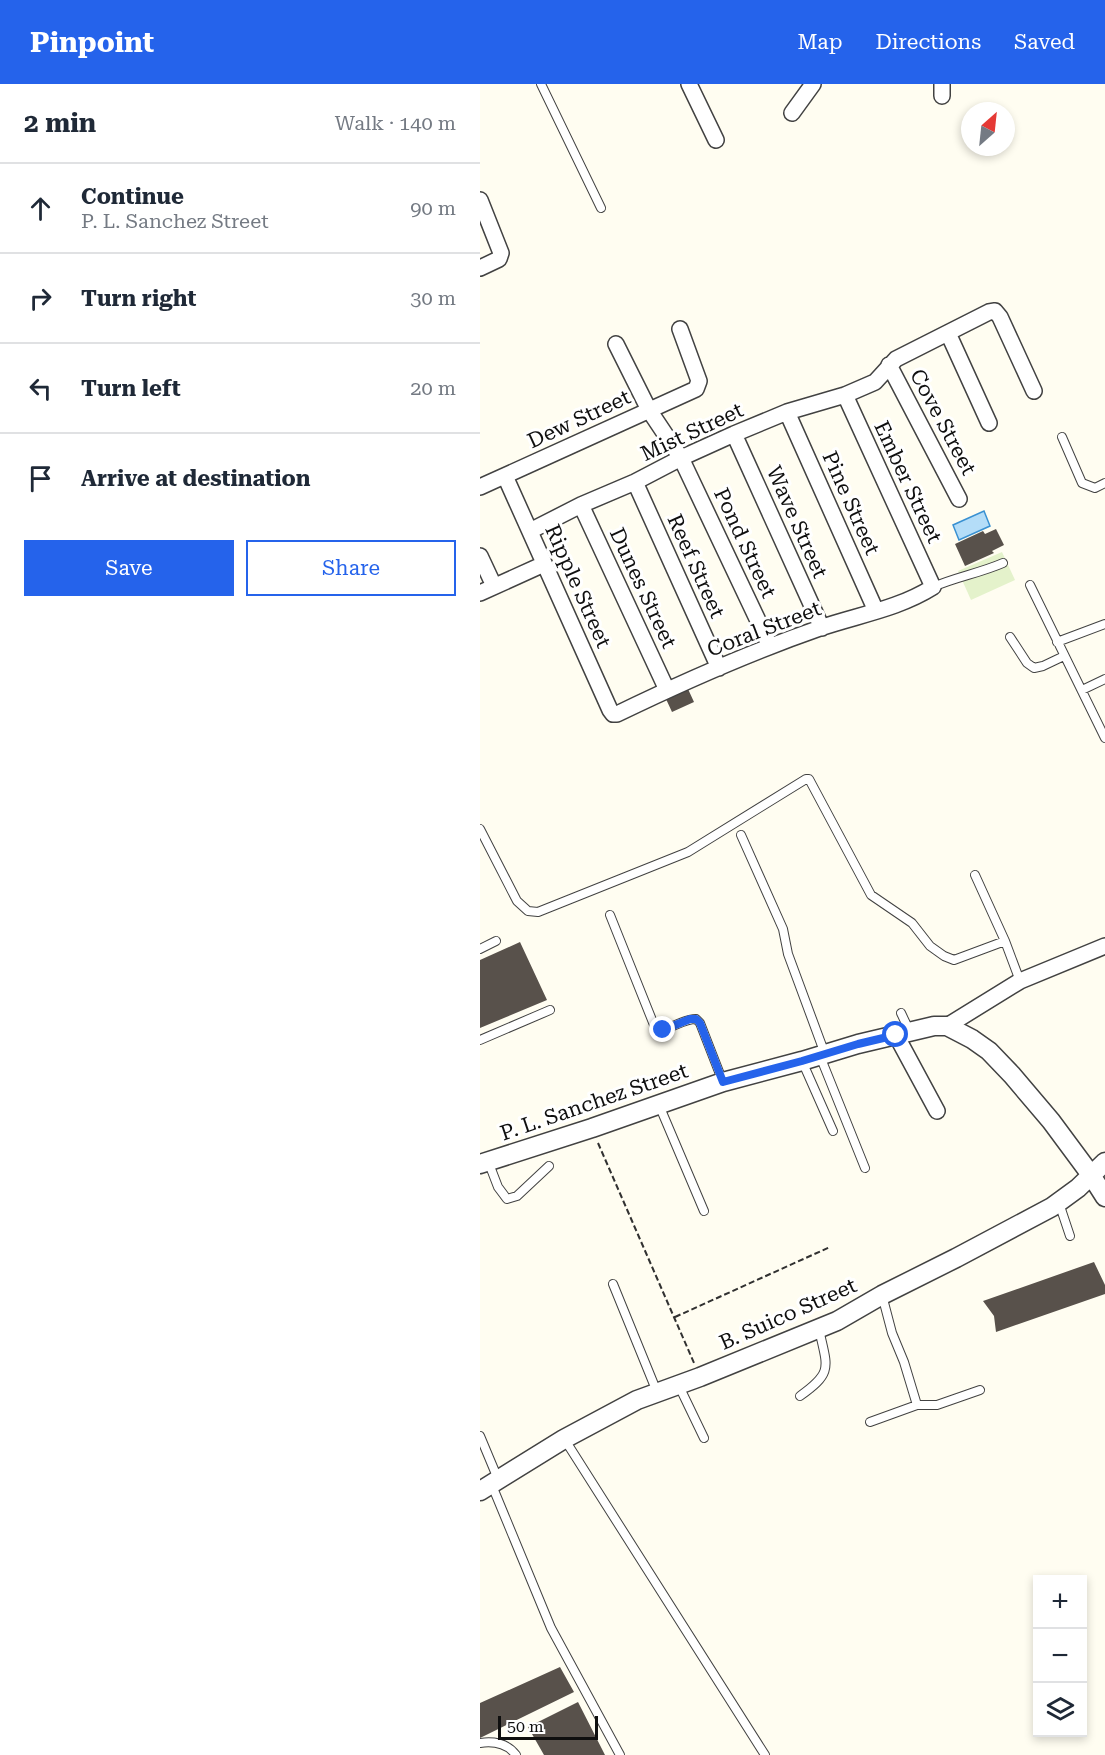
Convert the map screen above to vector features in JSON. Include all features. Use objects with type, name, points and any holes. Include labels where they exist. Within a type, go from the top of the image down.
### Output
[{"type":"street","points":[[689,84],[716,140]]},
{"type":"street","points":[[792,113],[813,84]]},
{"type":"street","points":[[480,200],[501,253],[499,259],[480,268]]},
{"type":"street","points":[[889,365],[896,359],[995,311],[1000,317],[1034,391]]},
{"type":"street","name":"Dew Street","points":[[480,487],[696,388],[699,381],[680,329]]},
{"type":"street","points":[[948,333],[989,423]]},
{"type":"street","name":"Pond Street","points":[[615,344],[649,410],[681,458],[770,646]]},
{"type":"street","name":"Mist Street","points":[[530,531],[734,434],[787,412],[845,395],[875,382],[889,365]]},
{"type":"street","name":"Cove Street","points":[[889,365],[959,499]]},
{"type":"street","name":"Ember Street","points":[[845,395],[933,587]]},
{"type":"street","name":"Pine Street","points":[[787,412],[876,611]]},
{"type":"street","name":"Wave Street","points":[[734,434],[822,628]]},
{"type":"street","name":"Ripple Street","points":[[506,476],[613,714]]},
{"type":"street","name":"Reef Street","points":[[635,482],[719,668]]},
{"type":"street","name":"Dunes Street","points":[[581,505],[667,690]]},
{"type":"street","points":[[480,556],[487,589],[544,564]]},
{"type":"street","name":"Coral Street","points":[[613,714],[770,646],[890,608],[921,595],[933,587]]},
{"type":"street","points":[[947,1026],[1020,981],[1105,946]]},
{"type":"street","name":"P. L. Sanchez Street","points":[[484,1162],[592,1128],[723,1082],[816,1058],[858,1044],[934,1026],[947,1026]]},
{"type":"street","points":[[947,1026],[972,1039],[997,1059],[1051,1121],[1105,1197]]},
{"type":"street","points":[[903,1033],[937,1112]]},
{"type":"street","name":"B. Suico Street","points":[[490,1484],[564,1439],[637,1400],[837,1322],[882,1295],[1059,1202],[1105,1162]]},
{"type":"lane","points":[[541,84],[601,208]]},
{"type":"lane","points":[[1062,438],[1082,483],[1095,488],[1105,483]]},
{"type":"lane","points":[[933,587],[946,581],[986,571],[1003,563]]},
{"type":"lane","points":[[1030,585],[1105,738]]},
{"type":"lane","points":[[1057,642],[1105,624]]},
{"type":"lane","points":[[1010,637],[1027,663],[1034,668],[1064,656]]},
{"type":"lane","points":[[1082,690],[1105,679]]},
{"type":"lane","points":[[480,829],[517,901],[528,911],[538,912],[688,852],[809,779],[871,895],[912,923],[930,946],[954,960],[1005,941]]},
{"type":"lane","points":[[741,835],[783,929],[833,1131]]},
{"type":"lane","points":[[975,875],[1005,941],[1020,981]]},
{"type":"lane","points":[[610,915],[657,1030],[696,1019],[700,1023],[723,1082]]},
{"type":"lane","points":[[480,949],[496,941]]},
{"type":"lane","points":[[480,1040],[550,1010]]},
{"type":"lane","points":[[901,1013],[903,1033]]},
{"type":"lane","points":[[816,1058],[865,1168]]},
{"type":"lane","points":[[659,1105],[662,1117],[704,1211]]},
{"type":"lane","points":[[484,1162],[507,1199],[517,1196],[549,1166]]},
{"type":"lane","points":[[1059,1202],[1070,1236]]},
{"type":"lane","points":[[613,1284],[657,1392]]},
{"type":"lane","points":[[882,1295],[892,1333],[904,1362],[917,1405]]},
{"type":"lane","points":[[800,1396],[818,1383],[825,1373],[826,1363],[819,1329]]},
{"type":"lane","points":[[678,1384],[704,1438]]},
{"type":"lane","points":[[870,1422],[917,1405],[937,1405],[980,1390]]},
{"type":"lane","points":[[480,1436],[490,1484],[551,1628],[620,1755]]},
{"type":"lane","points":[[564,1439],[765,1755]]},
{"type":"lane","points":[[480,1743],[495,1742],[505,1745],[516,1755]]},
{"type":"path","points":[[592,1128],[700,1377]]},
{"type":"path","points":[[675,1317],[830,1248]]},
{"type":"green space","points":[[1002,552],[1015,580],[971,600],[958,571]]},
{"type":"water","points":[[984,511],[990,526],[959,540],[953,525]]},
{"type":"building","points":[[996,529],[1004,545],[992,551],[994,553],[965,566],[955,544],[983,531],[985,534]]},
{"type":"building","points":[[688,689],[694,702],[672,712],[666,699]]},
{"type":"building","points":[[520,942],[547,1000],[480,1028],[480,960]]},
{"type":"building","points":[[1094,1262],[1105,1285],[1105,1294],[996,1332],[994,1316],[983,1301]]},
{"type":"building","points":[[560,1667],[574,1692],[480,1738],[480,1703]]},
{"type":"building","points":[[578,1702],[605,1755],[544,1755],[528,1727]]},
{"type":"route","points":[[663,1030],[690,1019],[696,1019],[700,1023],[723,1082],[896,1035]]}]
